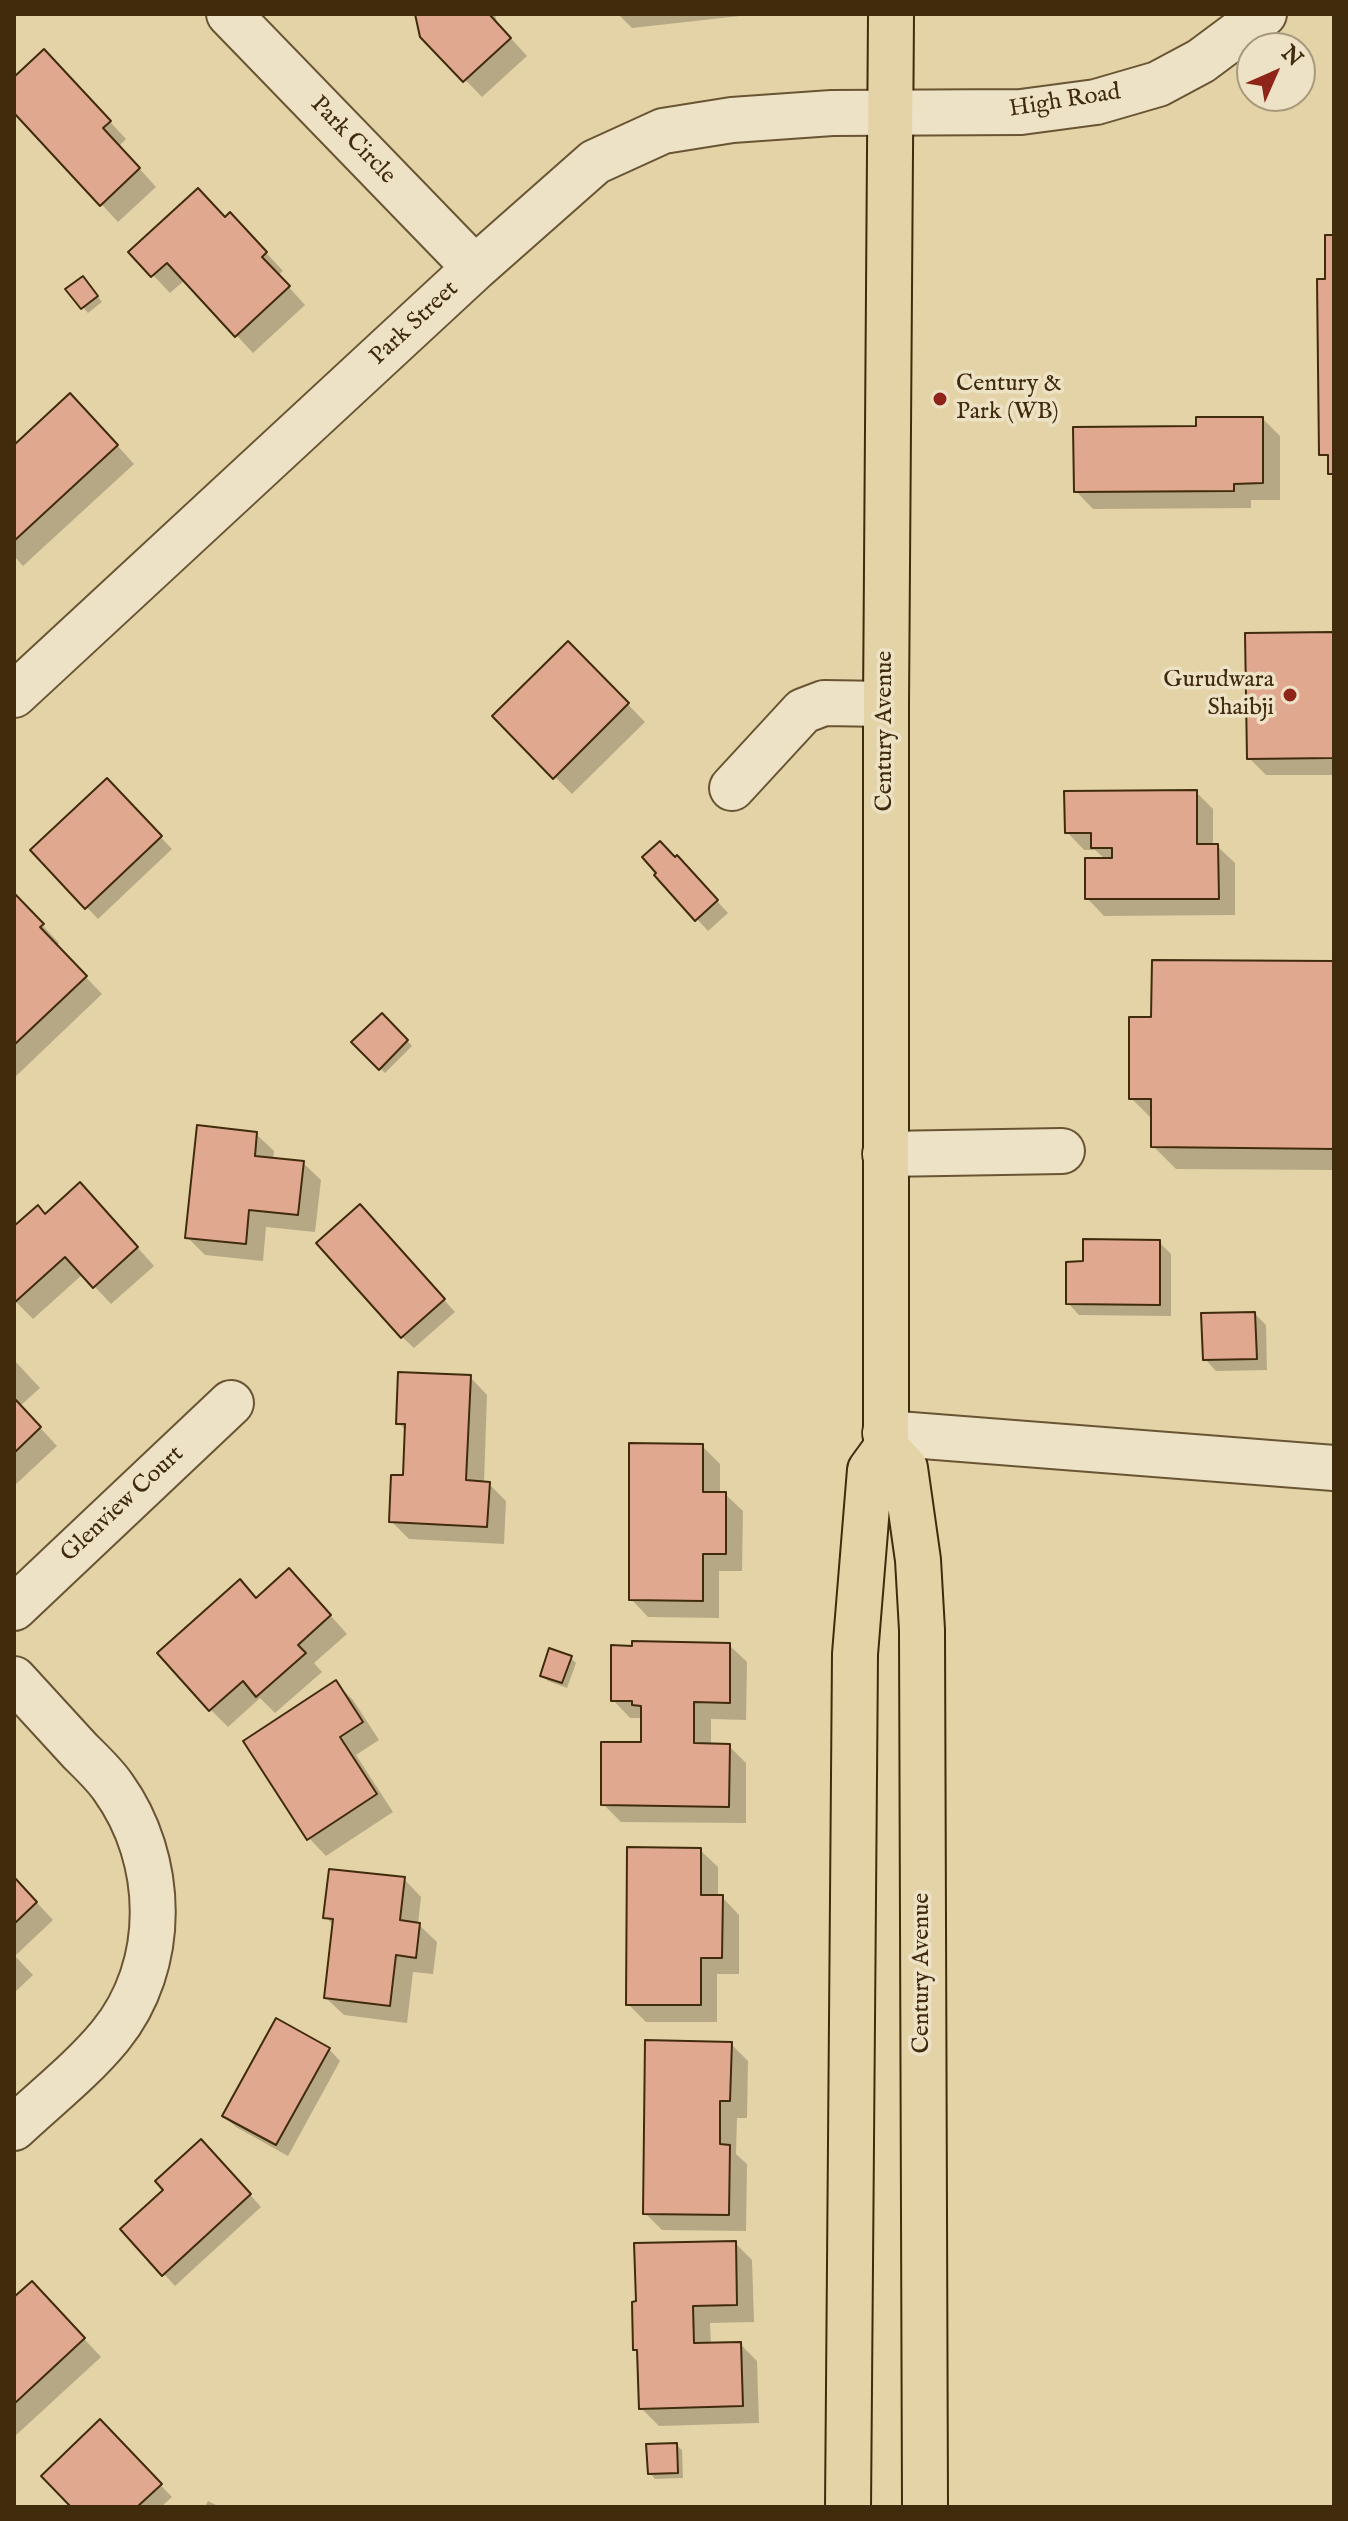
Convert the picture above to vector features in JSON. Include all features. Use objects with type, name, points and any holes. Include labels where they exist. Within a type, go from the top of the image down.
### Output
[{"type":"main road","name":"Century Avenue","points":[[848,2507],[855,1654],[870,1470],[885,1441],[891,14]]},
{"type":"main road","name":"Century Avenue","points":[[885,1441],[905,1468],[918,1560],[922,1630],[925,2507]]},
{"type":"street","name":"Park Circle","points":[[229,14],[475,268]]},
{"type":"street","name":"High Road","points":[[891,112],[1021,112],[1096,102],[1158,84],[1201,61],[1264,14]]},
{"type":"street","name":"Park Street","points":[[14,695],[475,268],[595,162],[663,131],[732,120],[891,112]]},
{"type":"street","points":[[732,788],[803,711],[824,703],[886,704]]},
{"type":"street","points":[[885,1154],[1062,1151]]},
{"type":"street","name":"Glenview Court","points":[[14,1608],[231,1403]]},
{"type":"street","points":[[885,1441],[1334,1468]]},
{"type":"street","points":[[14,1679],[112,1785],[129,1812],[144,1851],[152,1884],[153,1929],[150,1957],[135,1996],[112,2034],[14,2128]]},
{"type":"building","points":[[415,14],[489,14],[511,38],[463,82],[420,37]]},
{"type":"building","points":[[44,49],[111,121],[103,128],[140,168],[100,206],[14,113],[14,77]]},
{"type":"building","points":[[198,188],[225,217],[230,212],[267,252],[262,257],[290,286],[235,337],[167,263],[151,277],[128,252]]},
{"type":"building","points":[[1325,235],[1334,235],[1334,474],[1328,474],[1328,455],[1319,455],[1317,279],[1325,279]]},
{"type":"building","points":[[83,276],[98,296],[81,309],[65,289]]},
{"type":"building","points":[[70,393],[118,445],[14,541],[14,445]]},
{"type":"building","points":[[1196,417],[1263,417],[1263,483],[1234,484],[1234,491],[1074,492],[1073,427],[1196,426]]},
{"type":"building","name":"Gurudwara Shaibji","points":[[1334,632],[1334,758],[1247,759],[1245,633]]},
{"type":"building","points":[[568,641],[629,703],[553,779],[492,716]]},
{"type":"building","points":[[107,778],[162,836],[85,909],[30,850]]},
{"type":"building","points":[[1197,790],[1197,844],[1218,844],[1219,899],[1085,899],[1085,858],[1112,858],[1112,848],[1091,848],[1091,833],[1065,833],[1064,791]]},
{"type":"building","points":[[660,841],[718,900],[695,921],[642,857]]},
{"type":"building","points":[[14,893],[44,924],[40,927],[87,976],[14,1045]]},
{"type":"building","points":[[1152,960],[1334,961],[1334,1149],[1151,1147],[1151,1099],[1129,1099],[1129,1017],[1151,1017]]},
{"type":"building","points":[[382,1013],[408,1040],[379,1070],[351,1042]]},
{"type":"building","points":[[197,1125],[257,1132],[255,1156],[304,1161],[298,1215],[249,1210],[246,1244],[185,1238]]},
{"type":"building","points":[[80,1182],[138,1247],[93,1288],[65,1257],[14,1303],[14,1226],[38,1205],[45,1214]]},
{"type":"building","points":[[360,1204],[445,1299],[401,1338],[316,1243]]},
{"type":"building","points":[[1083,1239],[1160,1240],[1160,1305],[1066,1304],[1066,1262],[1083,1261]]},
{"type":"building","points":[[1255,1312],[1257,1359],[1203,1360],[1201,1313]]},
{"type":"building","points":[[398,1372],[471,1375],[466,1480],[490,1482],[487,1527],[389,1522],[391,1475],[403,1475],[405,1424],[396,1424]]},
{"type":"building","points":[[14,1398],[41,1427],[14,1453]]},
{"type":"building","points":[[629,1443],[703,1444],[703,1492],[726,1492],[726,1554],[703,1554],[703,1601],[629,1600]]},
{"type":"building","points":[[289,1568],[331,1615],[298,1645],[306,1653],[256,1697],[243,1681],[209,1711],[157,1653],[240,1579],[256,1598]]},
{"type":"building","points":[[632,1641],[730,1643],[730,1703],[694,1702],[694,1743],[730,1744],[729,1807],[601,1805],[601,1742],[641,1742],[641,1706],[632,1705],[632,1701],[611,1701],[611,1645],[632,1646]]},
{"type":"building","points":[[549,1648],[572,1656],[562,1683],[540,1676]]},
{"type":"building","points":[[336,1680],[363,1722],[340,1737],[377,1794],[307,1840],[243,1741]]},
{"type":"building","points":[[627,1847],[701,1848],[701,1895],[723,1895],[722,1958],[701,1958],[701,2005],[626,2005]]},
{"type":"building","points":[[329,1869],[405,1877],[400,1920],[420,1923],[416,1958],[396,1955],[390,2006],[324,1998],[333,1919],[323,1918]]},
{"type":"building","points":[[14,1877],[37,1902],[14,1924]]},
{"type":"building","points":[[276,2018],[330,2048],[276,2145],[222,2116]]},
{"type":"building","points":[[645,2040],[732,2042],[730,2101],[720,2101],[720,2144],[730,2145],[729,2215],[643,2214]]},
{"type":"building","points":[[201,2139],[251,2194],[162,2276],[120,2229],[163,2190],[155,2181]]},
{"type":"building","points":[[736,2241],[737,2305],[693,2306],[694,2343],[741,2342],[743,2406],[639,2409],[637,2350],[633,2350],[632,2302],[636,2301],[634,2243]]},
{"type":"building","points":[[32,2281],[85,2338],[14,2404],[14,2297]]},
{"type":"building","points":[[100,2419],[162,2484],[137,2507],[71,2507],[41,2476]]},
{"type":"building","points":[[677,2443],[678,2473],[648,2474],[646,2444]]},
{"type":"place","name":"Century & Park (WB)","points":[[940,399]]},
{"type":"place","name":"Gurudwara Shaibji","points":[[1290,695]]}]
